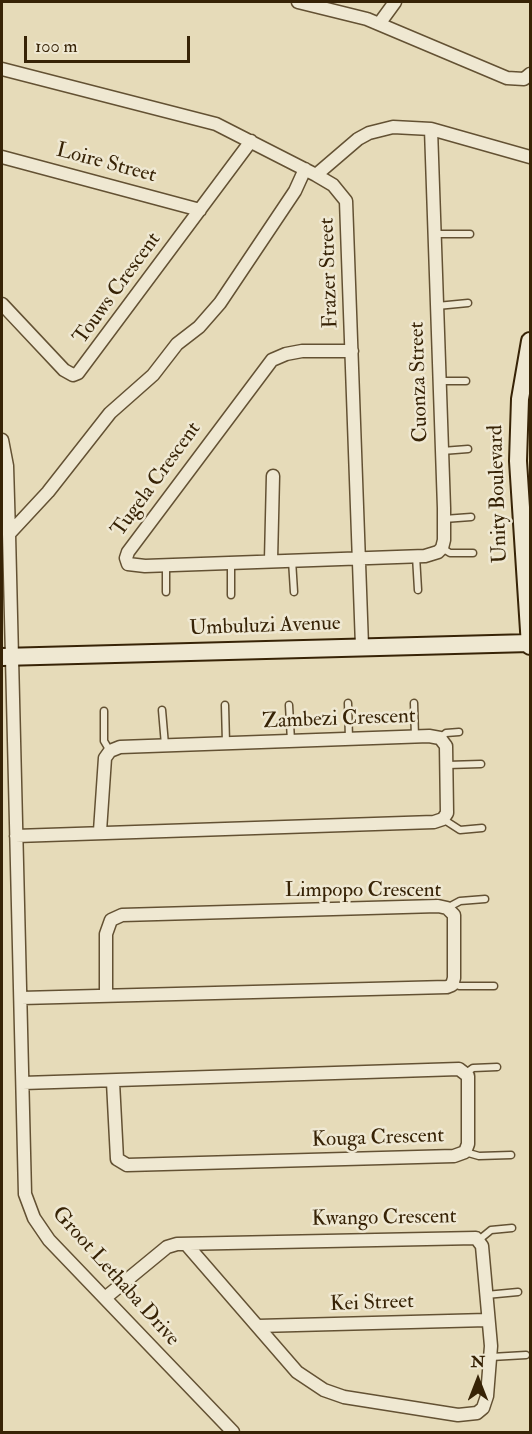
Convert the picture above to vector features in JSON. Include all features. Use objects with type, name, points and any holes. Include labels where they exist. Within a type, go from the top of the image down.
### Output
[{"type":"street","points":[[301,2],[379,24],[507,78],[524,80],[531,74]]},
{"type":"street","points":[[379,24],[395,2]]},
{"type":"street","name":"Frazer Street","points":[[2,69],[195,117],[233,131],[311,172],[340,193],[348,210],[362,646]]},
{"type":"street","points":[[9,534],[48,492],[110,413],[153,375],[177,344],[199,327],[220,303],[295,191],[311,172],[369,133],[393,127],[431,129],[531,157]]},
{"type":"street","name":"Cuonza Street","points":[[431,129],[444,519],[442,548]]},
{"type":"street","name":"Touws Crescent","points":[[2,304],[64,370],[77,374],[251,141]]},
{"type":"street","name":"Loire Street","points":[[2,157],[200,210]]},
{"type":"street","name":"Unity Boulevard","points":[[530,644],[518,452],[521,391],[531,340]]},
{"type":"street","name":"Tugela Crescent","points":[[352,351],[286,354],[272,360],[263,369],[126,558],[131,565],[166,565],[358,557]]},
{"type":"street","name":"Groot Lethaba Drive","points":[[2,440],[6,457],[9,534],[7,657],[16,836],[24,1182],[28,1207],[49,1240],[233,1432]]},
{"type":"street","points":[[271,560],[273,476]]},
{"type":"street","points":[[358,557],[432,555],[442,548]]},
{"type":"street","name":"Umbuluzi Avenue","points":[[7,657],[362,646],[530,644]]},
{"type":"street","name":"Zambezi Crescent","points":[[110,751],[120,747],[165,745],[440,738],[446,746],[447,765],[448,808],[443,819]]},
{"type":"street","points":[[100,831],[105,758],[110,751]]},
{"type":"street","points":[[16,836],[100,831],[428,822],[443,819]]},
{"type":"street","name":"Limpopo Crescent","points":[[106,996],[106,934],[111,920],[122,915],[349,907],[447,908],[455,921],[454,983]]},
{"type":"street","points":[[21,998],[447,987],[454,983]]},
{"type":"street","points":[[23,1083],[113,1082],[459,1069],[466,1073]]},
{"type":"street","name":"Kouga Crescent","points":[[113,1082],[117,1158],[127,1165],[454,1156],[465,1152],[469,1136],[466,1073]]},
{"type":"street","name":"Kwango Crescent","points":[[105,1298],[167,1247],[186,1244],[358,1238],[466,1237],[480,1239],[491,1357],[487,1396],[483,1408],[477,1413],[458,1415],[344,1398],[324,1390],[297,1372],[186,1244]]},
{"type":"street","name":"Kei Street","points":[[258,1326],[487,1320]]},
{"type":"lane","points":[[435,234],[470,234]]},
{"type":"lane","points":[[437,306],[468,303]]},
{"type":"lane","points":[[440,381],[466,381]]},
{"type":"lane","points":[[442,451],[468,449]]},
{"type":"lane","points":[[444,519],[471,517]]},
{"type":"lane","points":[[442,548],[450,553],[472,553]]},
{"type":"lane","points":[[417,556],[418,590]]},
{"type":"lane","points":[[292,559],[294,592]]},
{"type":"lane","points":[[231,562],[231,595]]},
{"type":"lane","points":[[166,565],[166,592]]},
{"type":"lane","points":[[348,704],[350,739]]},
{"type":"lane","points":[[414,704],[415,737]]},
{"type":"lane","points":[[225,705],[226,743]]},
{"type":"lane","points":[[289,705],[291,741]]},
{"type":"lane","points":[[162,710],[165,745]]},
{"type":"lane","points":[[104,711],[104,741],[110,751]]},
{"type":"lane","points":[[440,738],[446,733],[459,732]]},
{"type":"lane","points":[[447,765],[480,764]]},
{"type":"lane","points":[[443,819],[460,830],[482,828]]},
{"type":"lane","points":[[447,908],[460,901],[485,898]]},
{"type":"lane","points":[[454,983],[459,986],[494,986]]},
{"type":"lane","points":[[466,1073],[473,1068],[497,1067]]},
{"type":"lane","points":[[465,1152],[479,1156],[512,1155]]},
{"type":"lane","points":[[480,1239],[491,1230],[512,1228]]},
{"type":"lane","points":[[485,1295],[518,1292]]},
{"type":"lane","points":[[491,1357],[526,1355]]}]
